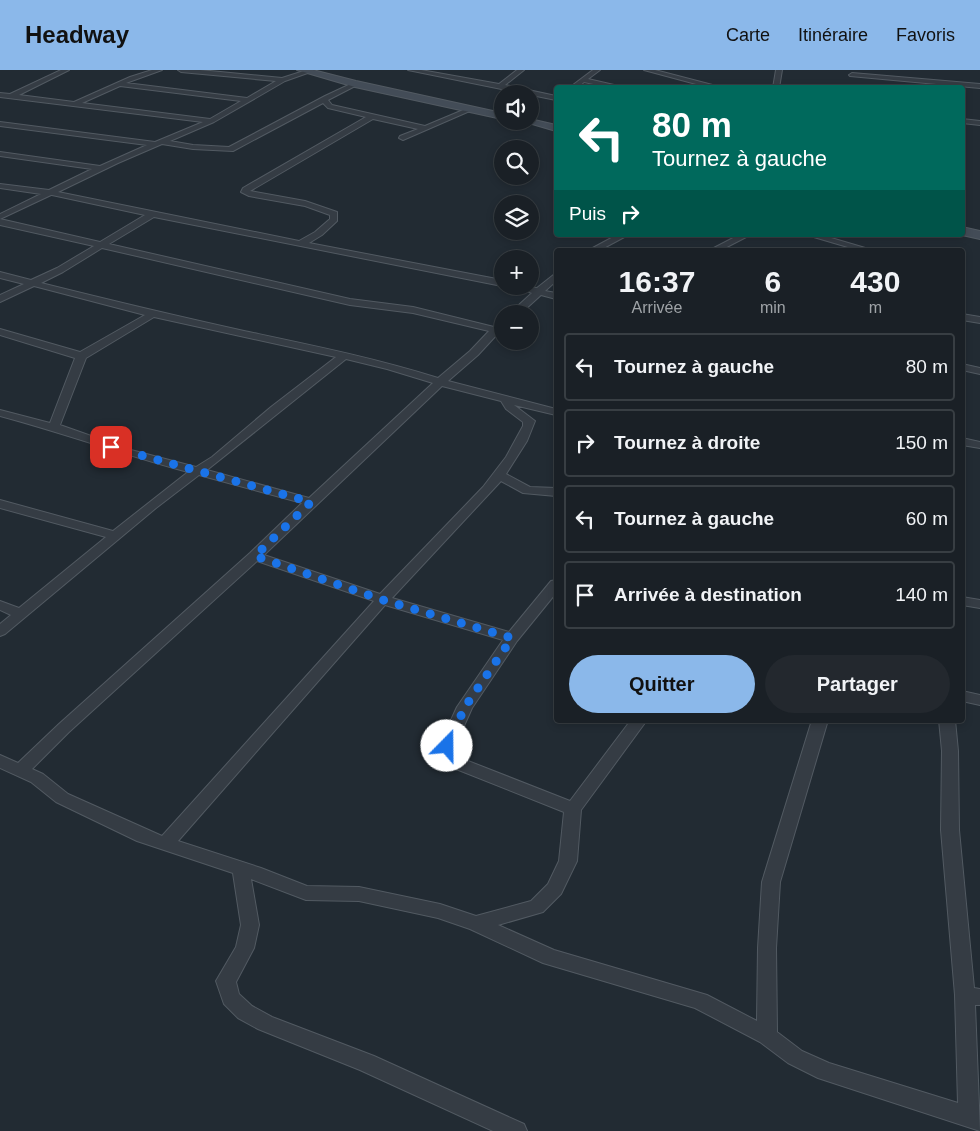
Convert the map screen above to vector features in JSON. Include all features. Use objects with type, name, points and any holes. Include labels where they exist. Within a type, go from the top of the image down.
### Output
[{"type":"street","points":[[0,101],[66,70]]},
{"type":"street","points":[[77,103],[132,78],[159,70]]},
{"type":"street","points":[[181,70],[283,80]]},
{"type":"street","points":[[411,70],[494,85]]},
{"type":"street","points":[[501,85],[521,70]]},
{"type":"street","points":[[576,85],[597,70]]},
{"type":"street","points":[[647,70],[709,85]]},
{"type":"street","points":[[777,85],[780,70]]},
{"type":"street","points":[[0,217],[101,168],[212,121],[283,80],[308,71],[355,84],[494,114]]},
{"type":"street","points":[[852,76],[922,84],[951,85]]},
{"type":"street","points":[[583,80],[609,85]]},
{"type":"street","points":[[119,84],[246,100]]},
{"type":"street","points":[[0,124],[193,147],[230,149],[355,84]]},
{"type":"street","points":[[965,85],[980,86]]},
{"type":"street","points":[[539,94],[554,98]]},
{"type":"street","points":[[0,95],[212,121]]},
{"type":"street","points":[[324,100],[330,107],[424,128]]},
{"type":"street","points":[[403,138],[470,109]]},
{"type":"street","points":[[300,244],[314,238],[325,229],[334,220],[334,214],[328,209],[317,206],[249,194],[245,192],[246,190],[372,116]]},
{"type":"street","points":[[965,121],[980,122]]},
{"type":"street","points":[[539,124],[554,128]]},
{"type":"street","points":[[0,154],[101,168]]},
{"type":"street","points":[[0,186],[52,193],[151,215],[494,281]]},
{"type":"street","points":[[0,299],[60,270],[151,215]]},
{"type":"street","points":[[0,222],[98,246],[350,302],[413,310],[494,326]]},
{"type":"street","points":[[965,232],[980,235]]},
{"type":"street","points":[[597,248],[620,237]]},
{"type":"street","points":[[718,248],[742,237]]},
{"type":"street","points":[[819,237],[860,248]]},
{"type":"street","points":[[0,275],[153,314],[407,370],[465,390],[554,411]]},
{"type":"street","points":[[539,292],[554,278]]},
{"type":"street","points":[[539,293],[554,296]]},
{"type":"street","points":[[524,305],[536,295]]},
{"type":"street","points":[[54,427],[81,356],[153,314]]},
{"type":"street","points":[[965,318],[980,320]]},
{"type":"street","points":[[0,332],[81,356]]},
{"type":"street","points":[[21,770],[64,728],[255,556],[440,382],[474,353],[494,332]]},
{"type":"street","points":[[0,631],[115,535],[196,472],[216,460],[275,409],[345,355]]},
{"type":"street","points":[[965,368],[980,371]]},
{"type":"street","points":[[165,844],[264,731],[499,475],[527,435],[530,427],[529,422],[510,408],[505,399]]},
{"type":"street","points":[[0,413],[54,427],[127,452],[196,472],[311,502]]},
{"type":"street","points":[[965,442],[980,445]]},
{"type":"street","points":[[499,475],[527,490],[554,492]]},
{"type":"street","points":[[0,504],[115,535]]},
{"type":"street","points":[[255,556],[383,600],[512,638]]},
{"type":"street","points":[[554,586],[512,638],[465,707],[447,746],[457,763],[573,809]]},
{"type":"street","points":[[965,602],[980,604]]},
{"type":"street","points":[[0,605],[21,614]]},
{"type":"street","points":[[965,697],[980,700]]},
{"type":"street","points":[[476,924],[537,907],[554,889],[568,861],[573,809],[637,723]]},
{"type":"street","points":[[767,1036],[767,957],[771,882],[819,723]]},
{"type":"street","points":[[0,761],[37,778],[62,798],[143,836],[306,893],[359,894],[390,902],[416,904],[476,924],[550,957],[700,1001],[767,1036],[795,1057],[824,1071],[974,1119],[973,996],[950,830],[950,751],[947,723]]},
{"type":"street","points":[[241,869],[250,925],[245,948],[226,981],[231,998],[245,1012],[266,1023],[367,1063],[516,1131]]},
{"type":"route","points":[[111,447],[196,472],[311,502],[255,556],[383,600],[512,638],[465,707],[447,746]]}]
